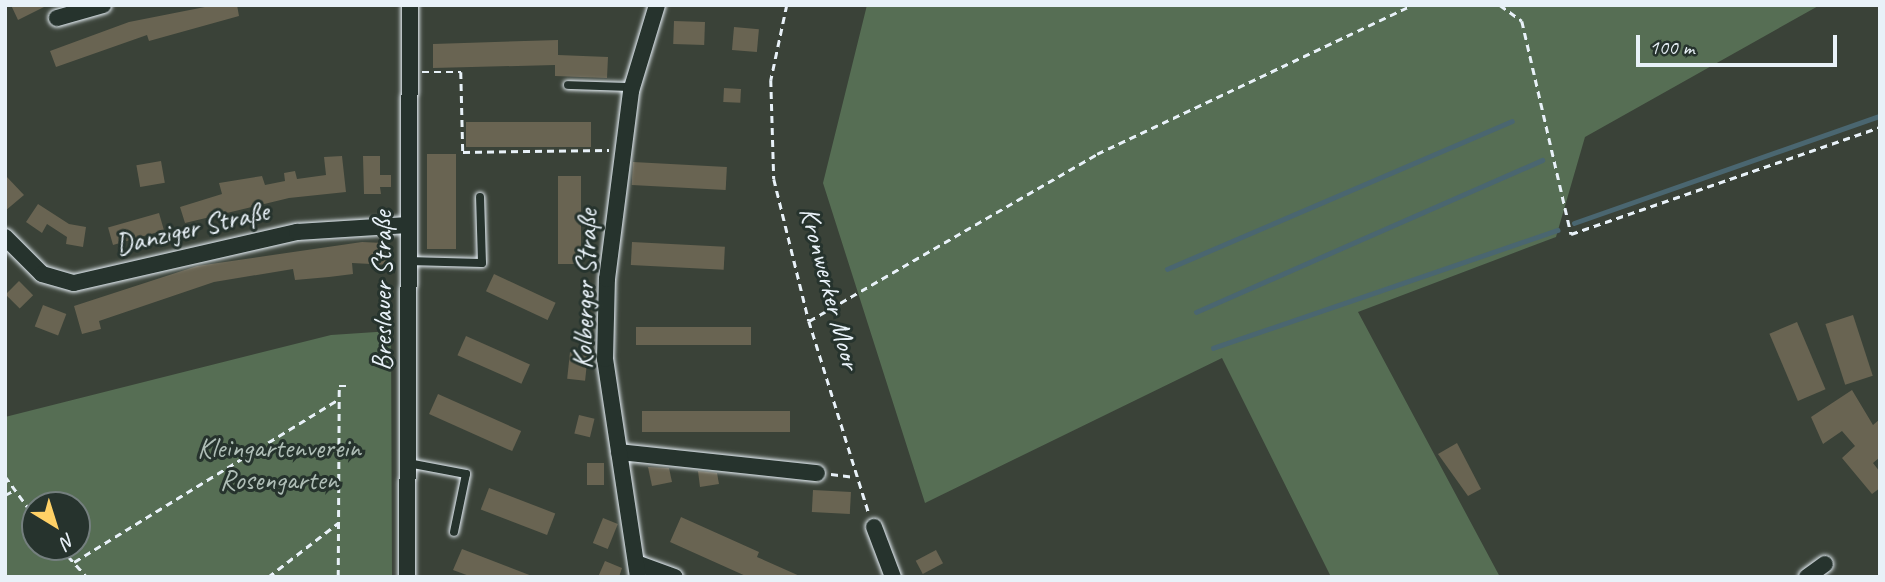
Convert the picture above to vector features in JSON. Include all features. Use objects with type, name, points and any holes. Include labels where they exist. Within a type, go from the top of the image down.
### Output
[{"type":"street","points":[[57,18],[103,5]]},
{"type":"street","name":"Breslauer Straße","points":[[407,577],[410,5]]},
{"type":"street","name":"Kolberger Straße","points":[[638,571],[605,359],[607,279],[621,149],[632,87],[657,5]]},
{"type":"street","name":"Danziger Straße","points":[[5,237],[43,274],[74,283],[297,232],[408,225]]},
{"type":"street","points":[[619,453],[817,473]]},
{"type":"street","points":[[874,527],[892,577]]},
{"type":"street","points":[[1807,577],[1825,564]]},
{"type":"street","points":[[638,571],[675,577]]},
{"type":"lane","points":[[568,85],[632,87]]},
{"type":"lane","points":[[408,261],[482,263],[481,197]]},
{"type":"lane","points":[[408,463],[466,474],[454,532]]},
{"type":"path","name":"Kronwerker Moor","points":[[787,5],[768,120],[774,179],[809,321],[856,477],[874,527]]},
{"type":"path","points":[[809,321],[1097,154],[1412,5]]},
{"type":"path","points":[[1500,5],[1522,21],[1571,234],[1880,127]]},
{"type":"path","points":[[422,72],[461,72],[463,152],[621,149]]},
{"type":"path","points":[[338,577],[339,386],[348,386]]},
{"type":"path","points":[[87,577],[74,562],[339,399]]},
{"type":"path","points":[[817,473],[856,477]]},
{"type":"path","points":[[5,476],[21,497]]},
{"type":"path","points":[[5,495],[16,490]]},
{"type":"path","points":[[268,577],[338,523]]},
{"type":"green space","points":[[867,5],[1820,5],[1585,137],[1556,237],[1358,312],[1500,577],[1331,577],[1222,358],[925,503],[823,183]]},
{"type":"green space","name":"Kleingartenverein Rosengarten","points":[[391,331],[392,577],[5,577],[5,417],[331,335]]},
{"type":"building","points":[[11,5],[48,5],[18,20]]},
{"type":"building","points":[[215,5],[237,5],[239,16],[149,41],[147,35],[56,67],[50,51],[129,22]]},
{"type":"building","points":[[674,21],[705,22],[704,45],[673,44]]},
{"type":"building","points":[[734,27],[759,29],[757,52],[732,50]]},
{"type":"building","points":[[558,40],[558,55],[608,57],[607,78],[555,76],[555,65],[433,68],[433,44]]},
{"type":"building","points":[[724,88],[741,89],[740,103],[723,102]]},
{"type":"building","points":[[466,122],[591,122],[591,147],[466,147]]},
{"type":"building","points":[[427,154],[456,154],[456,249],[427,249]]},
{"type":"building","points":[[342,156],[346,192],[289,198],[185,223],[180,207],[222,194],[219,183],[262,176],[265,185],[285,181],[284,173],[295,171],[297,179],[326,175],[324,157]]},
{"type":"building","points":[[363,156],[380,156],[380,175],[391,175],[391,187],[380,187],[381,194],[364,194]]},
{"type":"building","points":[[161,161],[165,183],[140,187],[136,165]]},
{"type":"building","points":[[633,162],[727,167],[726,190],[632,185]]},
{"type":"building","points":[[5,175],[24,195],[5,211]]},
{"type":"building","points":[[558,176],[581,176],[581,264],[558,264]]},
{"type":"building","points":[[38,204],[69,224],[86,227],[83,247],[66,244],[67,237],[47,224],[42,233],[26,222]]},
{"type":"building","points":[[159,213],[164,230],[113,245],[108,228]]},
{"type":"building","points":[[362,242],[384,243],[383,251],[391,251],[390,265],[352,263],[353,274],[329,277],[295,280],[293,269],[214,282],[99,321],[101,329],[82,334],[74,306],[197,266]]},
{"type":"building","points":[[632,242],[725,247],[724,270],[631,265]]},
{"type":"building","points":[[494,274],[556,303],[548,320],[486,291]]},
{"type":"building","points":[[19,281],[33,295],[20,309],[6,294]]},
{"type":"building","points":[[43,305],[66,314],[58,335],[35,326]]},
{"type":"building","points":[[1853,315],[1873,376],[1845,385],[1825,324]]},
{"type":"building","points":[[1797,322],[1826,389],[1798,401],[1769,334]]},
{"type":"building","points":[[636,327],[751,327],[751,345],[636,345]]},
{"type":"building","points":[[466,336],[530,364],[521,384],[457,355]]},
{"type":"building","points":[[570,352],[588,354],[585,381],[567,379]]},
{"type":"building","points":[[1852,390],[1873,425],[1880,419],[1880,457],[1873,463],[1880,472],[1880,488],[1872,494],[1842,458],[1855,446],[1842,431],[1823,444],[1811,417]]},
{"type":"building","points":[[438,394],[521,431],[512,451],[429,414]]},
{"type":"building","points":[[642,411],[790,411],[790,432],[642,432]]},
{"type":"building","points":[[579,415],[595,419],[590,437],[574,433]]},
{"type":"building","points":[[1457,443],[1481,489],[1468,496],[1438,454]]},
{"type":"building","points":[[587,463],[604,463],[604,485],[587,485]]},
{"type":"building","points":[[648,467],[669,468],[672,482],[652,486]]},
{"type":"building","points":[[698,471],[717,473],[719,484],[700,487]]},
{"type":"building","points":[[489,488],[555,513],[547,535],[481,509]]},
{"type":"building","points":[[813,490],[851,492],[850,514],[812,512]]},
{"type":"building","points":[[681,517],[759,552],[757,557],[802,577],[748,577],[670,542]]},
{"type":"building","points":[[603,518],[618,524],[608,549],[593,543]]},
{"type":"building","points":[[462,549],[532,577],[472,577],[453,570]]},
{"type":"building","points":[[936,550],[943,563],[923,574],[916,561]]},
{"type":"building","points":[[605,561],[622,568],[619,577],[598,577]]},
{"type":"waterway","points":[[1574,223],[1880,116]]},
{"type":"waterway","points":[[1167,269],[1512,121]]},
{"type":"waterway","points":[[1196,312],[1542,160]]},
{"type":"waterway","points":[[1213,348],[1557,230]]}]
